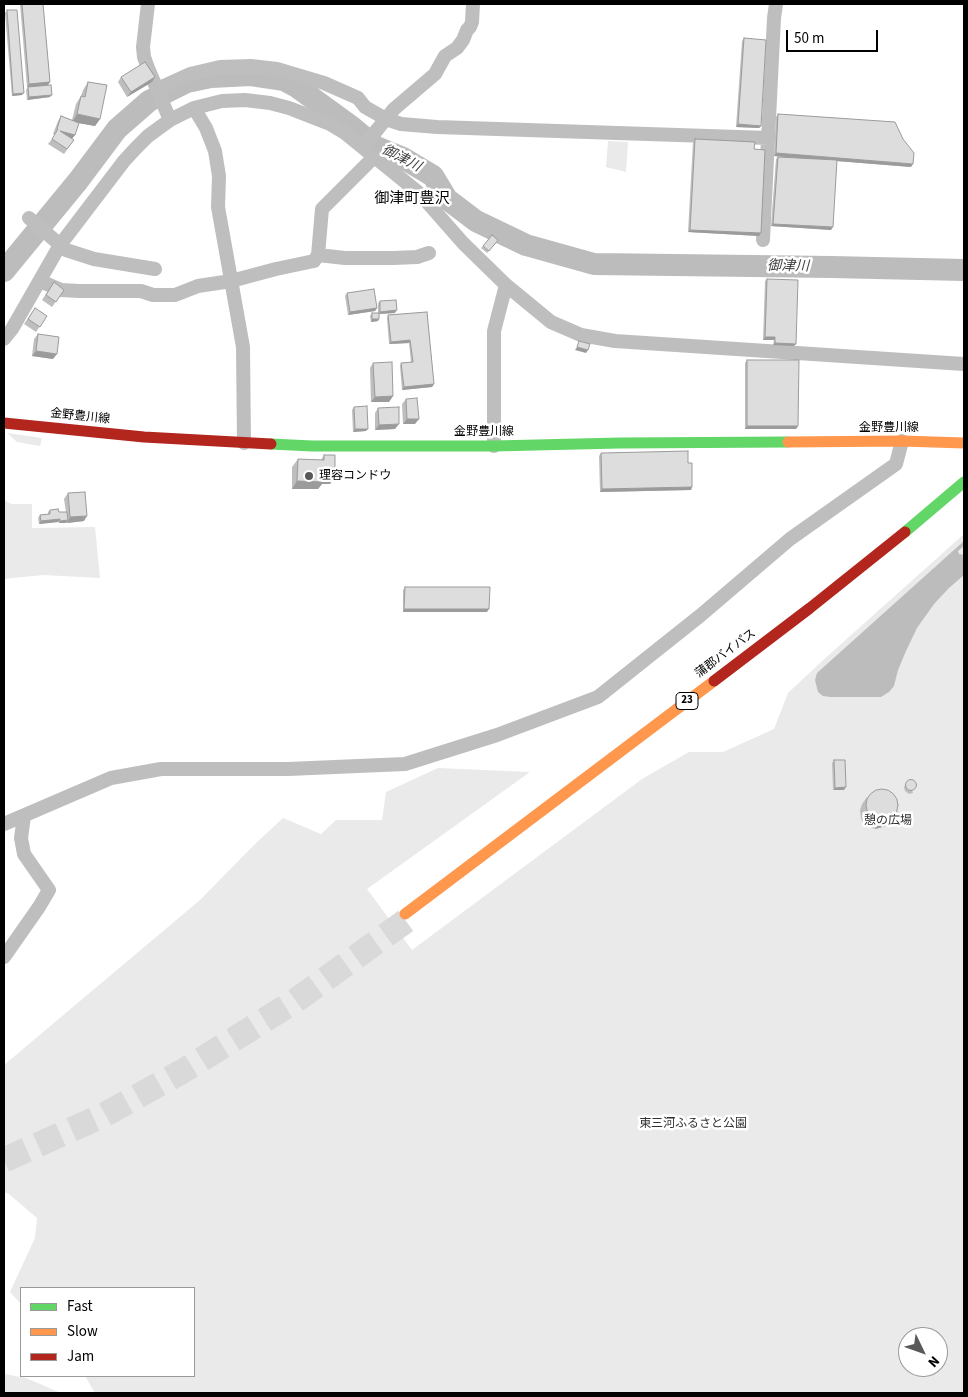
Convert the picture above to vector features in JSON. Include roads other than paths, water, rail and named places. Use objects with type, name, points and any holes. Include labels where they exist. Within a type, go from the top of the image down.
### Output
[{"type":"main road","name":"金野豊川線","points":[[4,423],[144,437],[312,446],[494,446],[902,441],[964,443]]},
{"type":"main road","name":"蒲郡バイパス","points":[[964,482],[898,538],[802,614],[406,917],[688,710],[818,611],[964,491]]},
{"type":"street","points":[[148,4],[143,47],[148,68],[168,117]]},
{"type":"street","points":[[365,145],[394,109],[436,74],[440,62],[457,48],[472,22],[473,4]]},
{"type":"street","points":[[763,240],[776,4]]},
{"type":"street","points":[[157,89],[190,74],[220,67],[251,66],[277,69],[324,83],[358,98],[365,107],[384,121],[401,124],[768,138]]},
{"type":"street","points":[[4,339],[12,329],[60,245],[124,160],[148,136],[168,117],[222,101],[245,100],[270,103],[289,108],[330,124],[365,145],[374,157],[419,193],[463,243],[506,285],[551,322],[580,335],[615,341],[964,364]]},
{"type":"street","points":[[194,108],[206,128],[215,151],[219,176],[218,207],[243,346],[244,443]]},
{"type":"street","points":[[40,281],[61,290],[79,292],[141,291],[152,295],[175,295],[198,286],[231,281],[314,261],[318,255],[322,209],[374,157]]},
{"type":"street","points":[[29,218],[66,250],[94,259],[155,269]]},
{"type":"street","points":[[318,255],[344,258],[402,258],[417,257],[429,253]]},
{"type":"street","points":[[494,446],[494,331],[506,285]]},
{"type":"street","points":[[4,824],[112,778],[161,770],[288,769],[405,764],[498,735],[598,697],[701,615],[790,539],[896,464],[902,441]]},
{"type":"street","points":[[4,957],[39,907],[48,890],[24,854],[21,838],[24,816]]},
{"type":"waterway","name":"御津川","points":[[4,271],[78,181],[117,129],[149,101],[187,82],[211,77],[251,75],[284,80],[297,87],[376,147],[403,158],[433,176],[447,199],[476,221],[526,245],[594,264],[964,270]]},
{"type":"tunnel","points":[[4,1160],[104,1115],[183,1071],[295,1001],[407,920]]},
{"type":"place","name":"理容コンドウ","points":[[309,476]]},
{"type":"district","name":"御津町豊沢","points":[[412,200]]},
{"type":"park label","name":"憩の広場","points":[[888,821]]},
{"type":"park label","name":"東三河ふるさと公園","points":[[693,1124]]}]
